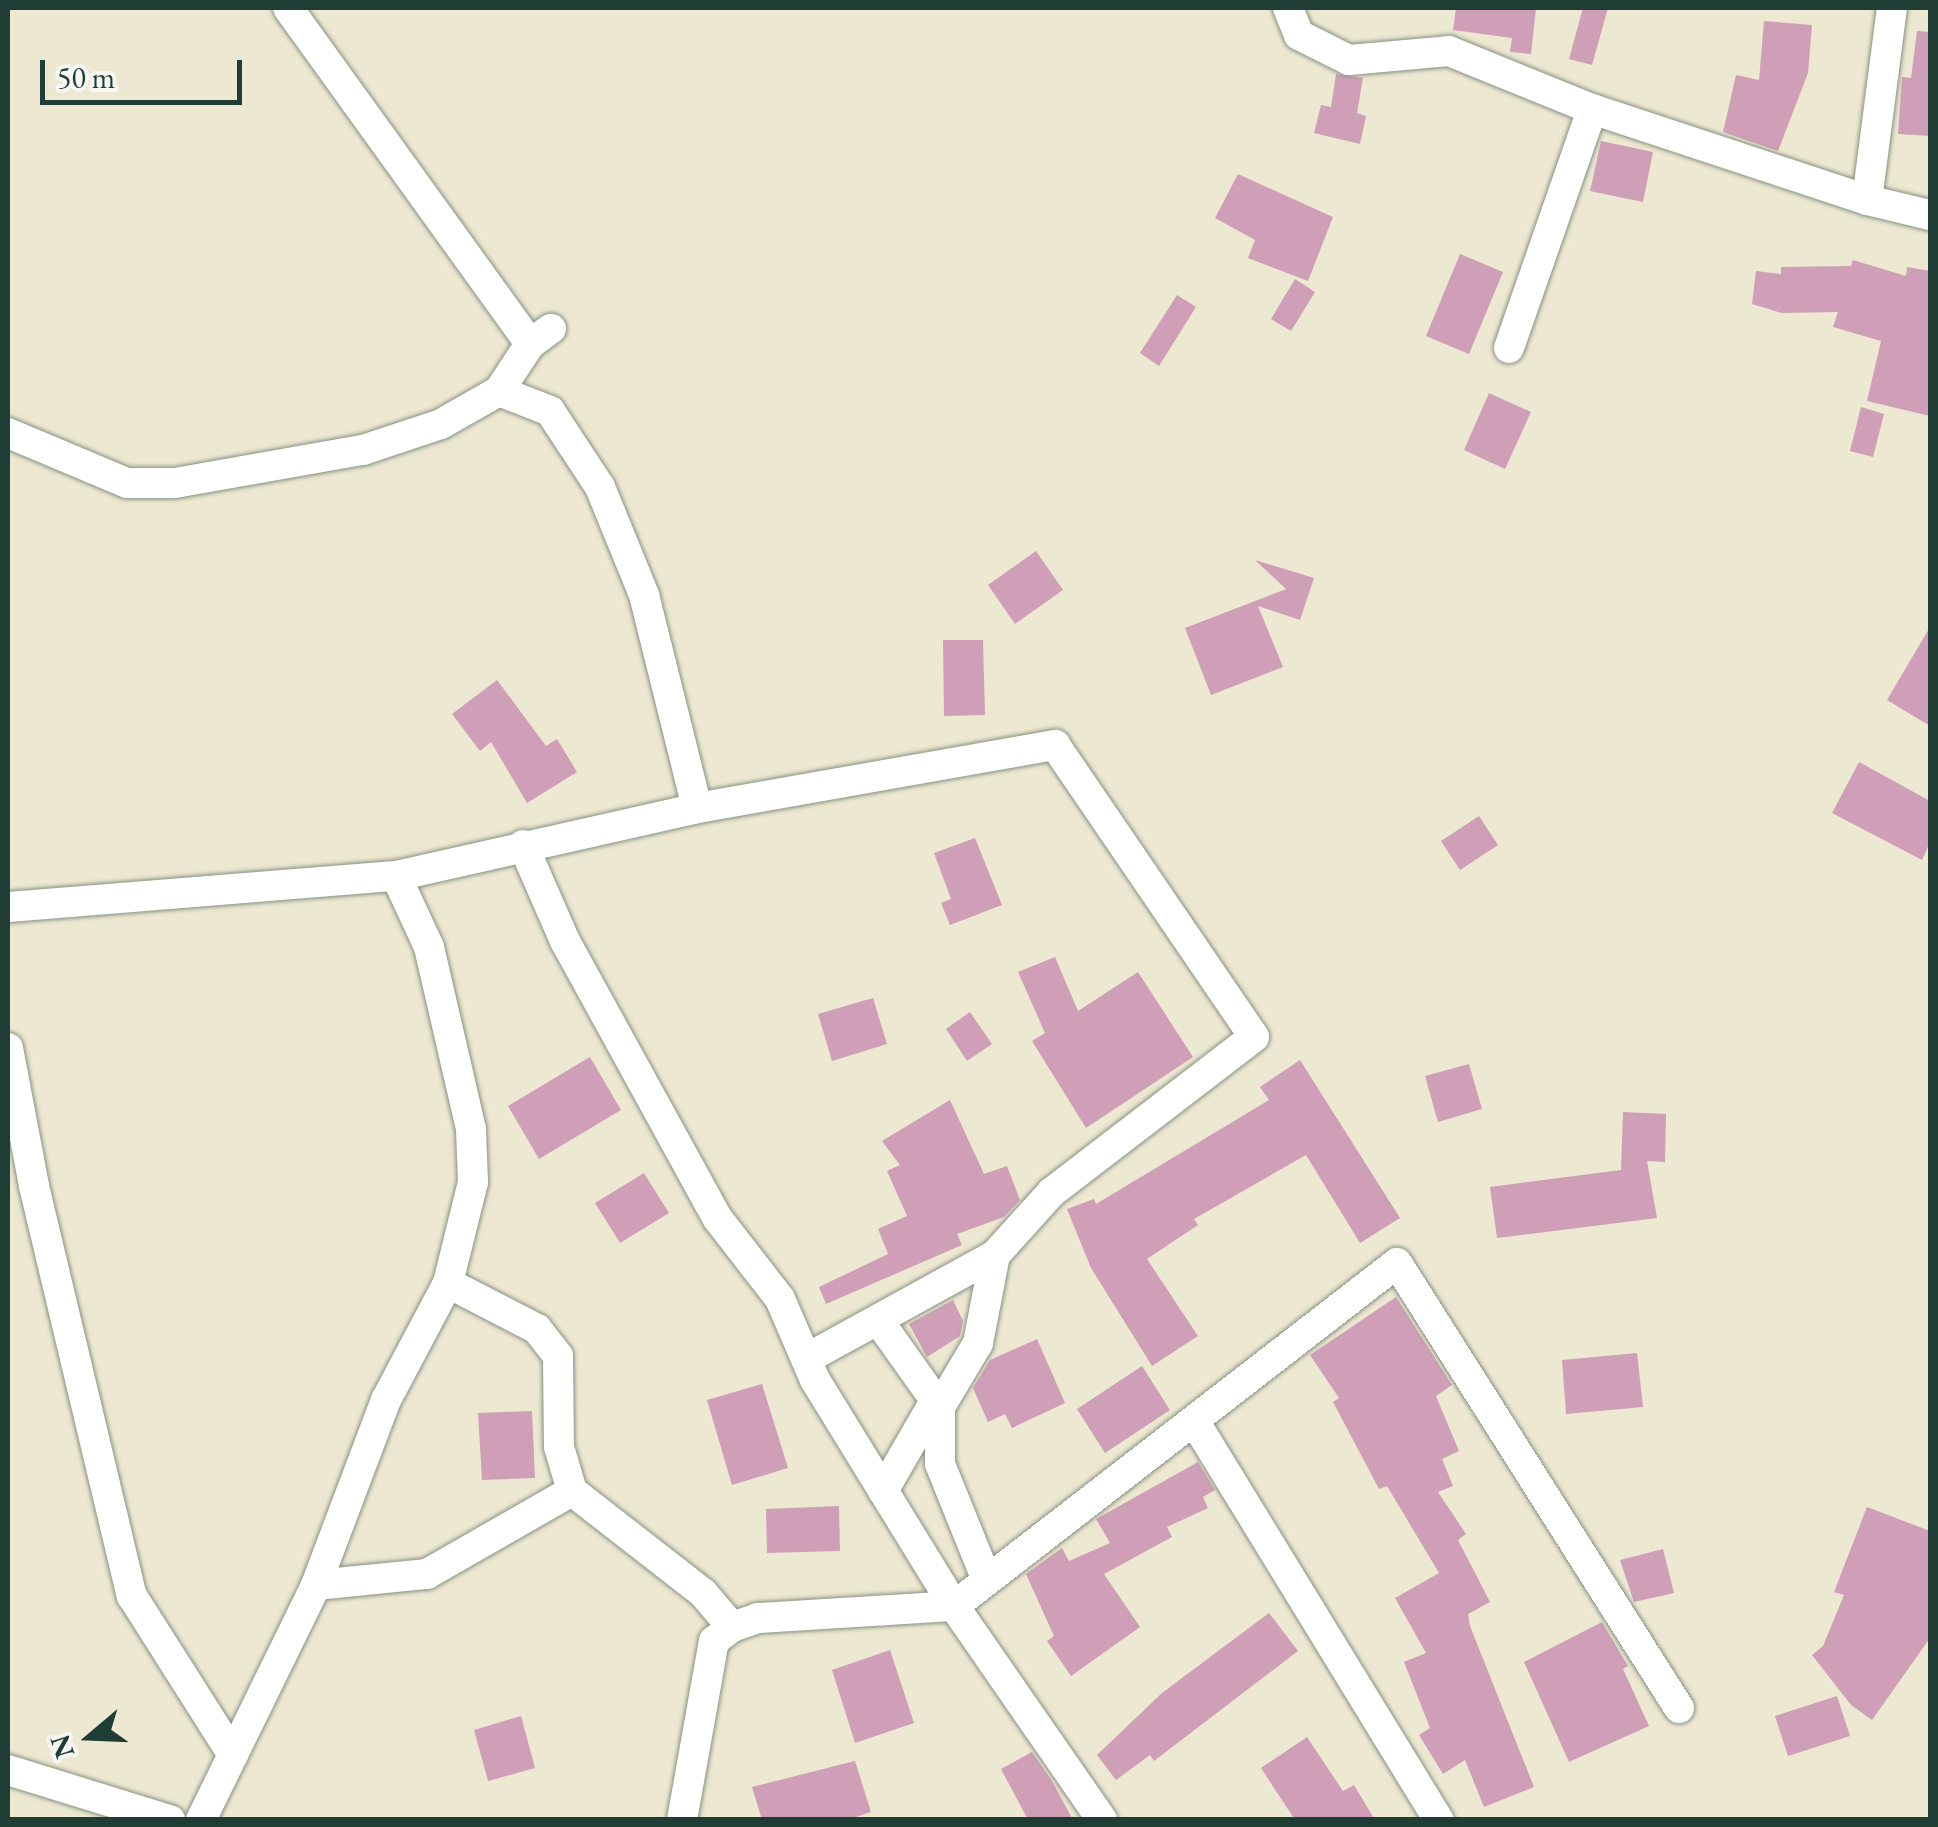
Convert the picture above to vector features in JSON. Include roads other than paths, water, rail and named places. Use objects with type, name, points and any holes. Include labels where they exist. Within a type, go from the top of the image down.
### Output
[{"type":"street","points":[[8,432],[127,483],[176,483],[363,450],[441,424],[499,391],[541,337],[288,8]]},
{"type":"street","points":[[1288,8],[1299,34],[1350,60],[1448,51],[1592,109],[1867,200],[1930,215]]},
{"type":"street","points":[[1867,200],[1892,8]]},
{"type":"street","points":[[1509,348],[1592,109]]},
{"type":"street","points":[[499,391],[550,410],[600,487],[644,594],[697,808]]},
{"type":"street","points":[[8,907],[396,876],[697,808],[1055,745],[1254,1037],[1051,1193],[994,1255],[806,1359]]},
{"type":"street","points":[[522,846],[622,1045],[718,1219],[780,1300],[806,1359],[954,1606],[1102,1820]]},
{"type":"street","points":[[201,1820],[316,1585],[386,1400],[448,1283],[473,1182],[471,1128],[429,947],[396,876]]},
{"type":"street","points":[[8,1048],[34,1186],[132,1596],[233,1755]]},
{"type":"street","points":[[883,1491],[978,1343],[994,1255]]},
{"type":"street","points":[[682,1820],[714,1641],[732,1627],[758,1618],[954,1606],[986,1578],[1196,1424],[1397,1262],[1680,1708]]},
{"type":"street","points":[[448,1283],[537,1329],[558,1356],[558,1447],[572,1491],[703,1593],[732,1627]]},
{"type":"street","points":[[878,1320],[937,1404],[940,1464],[986,1578]]},
{"type":"street","points":[[1196,1424],[1439,1820]]},
{"type":"street","points":[[316,1585],[427,1574],[572,1491]]},
{"type":"street","points":[[8,1770],[170,1820]]}]
